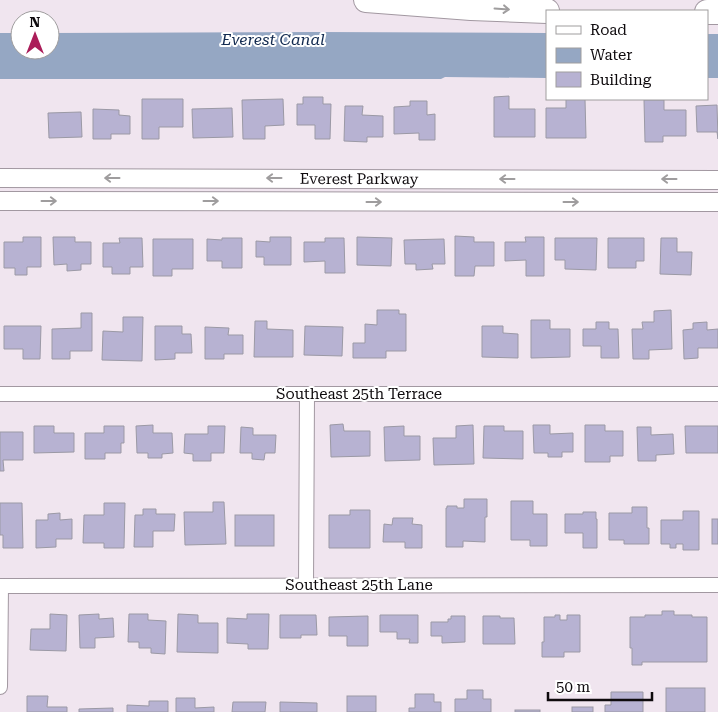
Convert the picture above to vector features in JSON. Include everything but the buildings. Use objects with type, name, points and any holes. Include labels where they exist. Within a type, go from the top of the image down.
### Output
[{"type":"highway","points":[[366,0],[546,12]]},
{"type":"street","name":"Everest Parkway","points":[[0,178],[718,180]]},
{"type":"street","points":[[465,202],[466,179]]},
{"type":"street","name":"Everest Parkway","points":[[0,201],[718,202]]},
{"type":"street","name":"Southeast 25th Terrace","points":[[0,394],[718,394]]},
{"type":"street","points":[[306,585],[307,394]]},
{"type":"street","name":"Southeast 25th Lane","points":[[0,586],[718,584]]},
{"type":"street","points":[[0,586],[0,687]]},
{"type":"water","name":"Everest Canal","points":[[0,33],[10,33],[10,60],[60,60],[60,33],[546,33],[546,78],[0,79]]},
{"type":"water","points":[[708,34],[718,34],[718,78],[708,78]]}]
